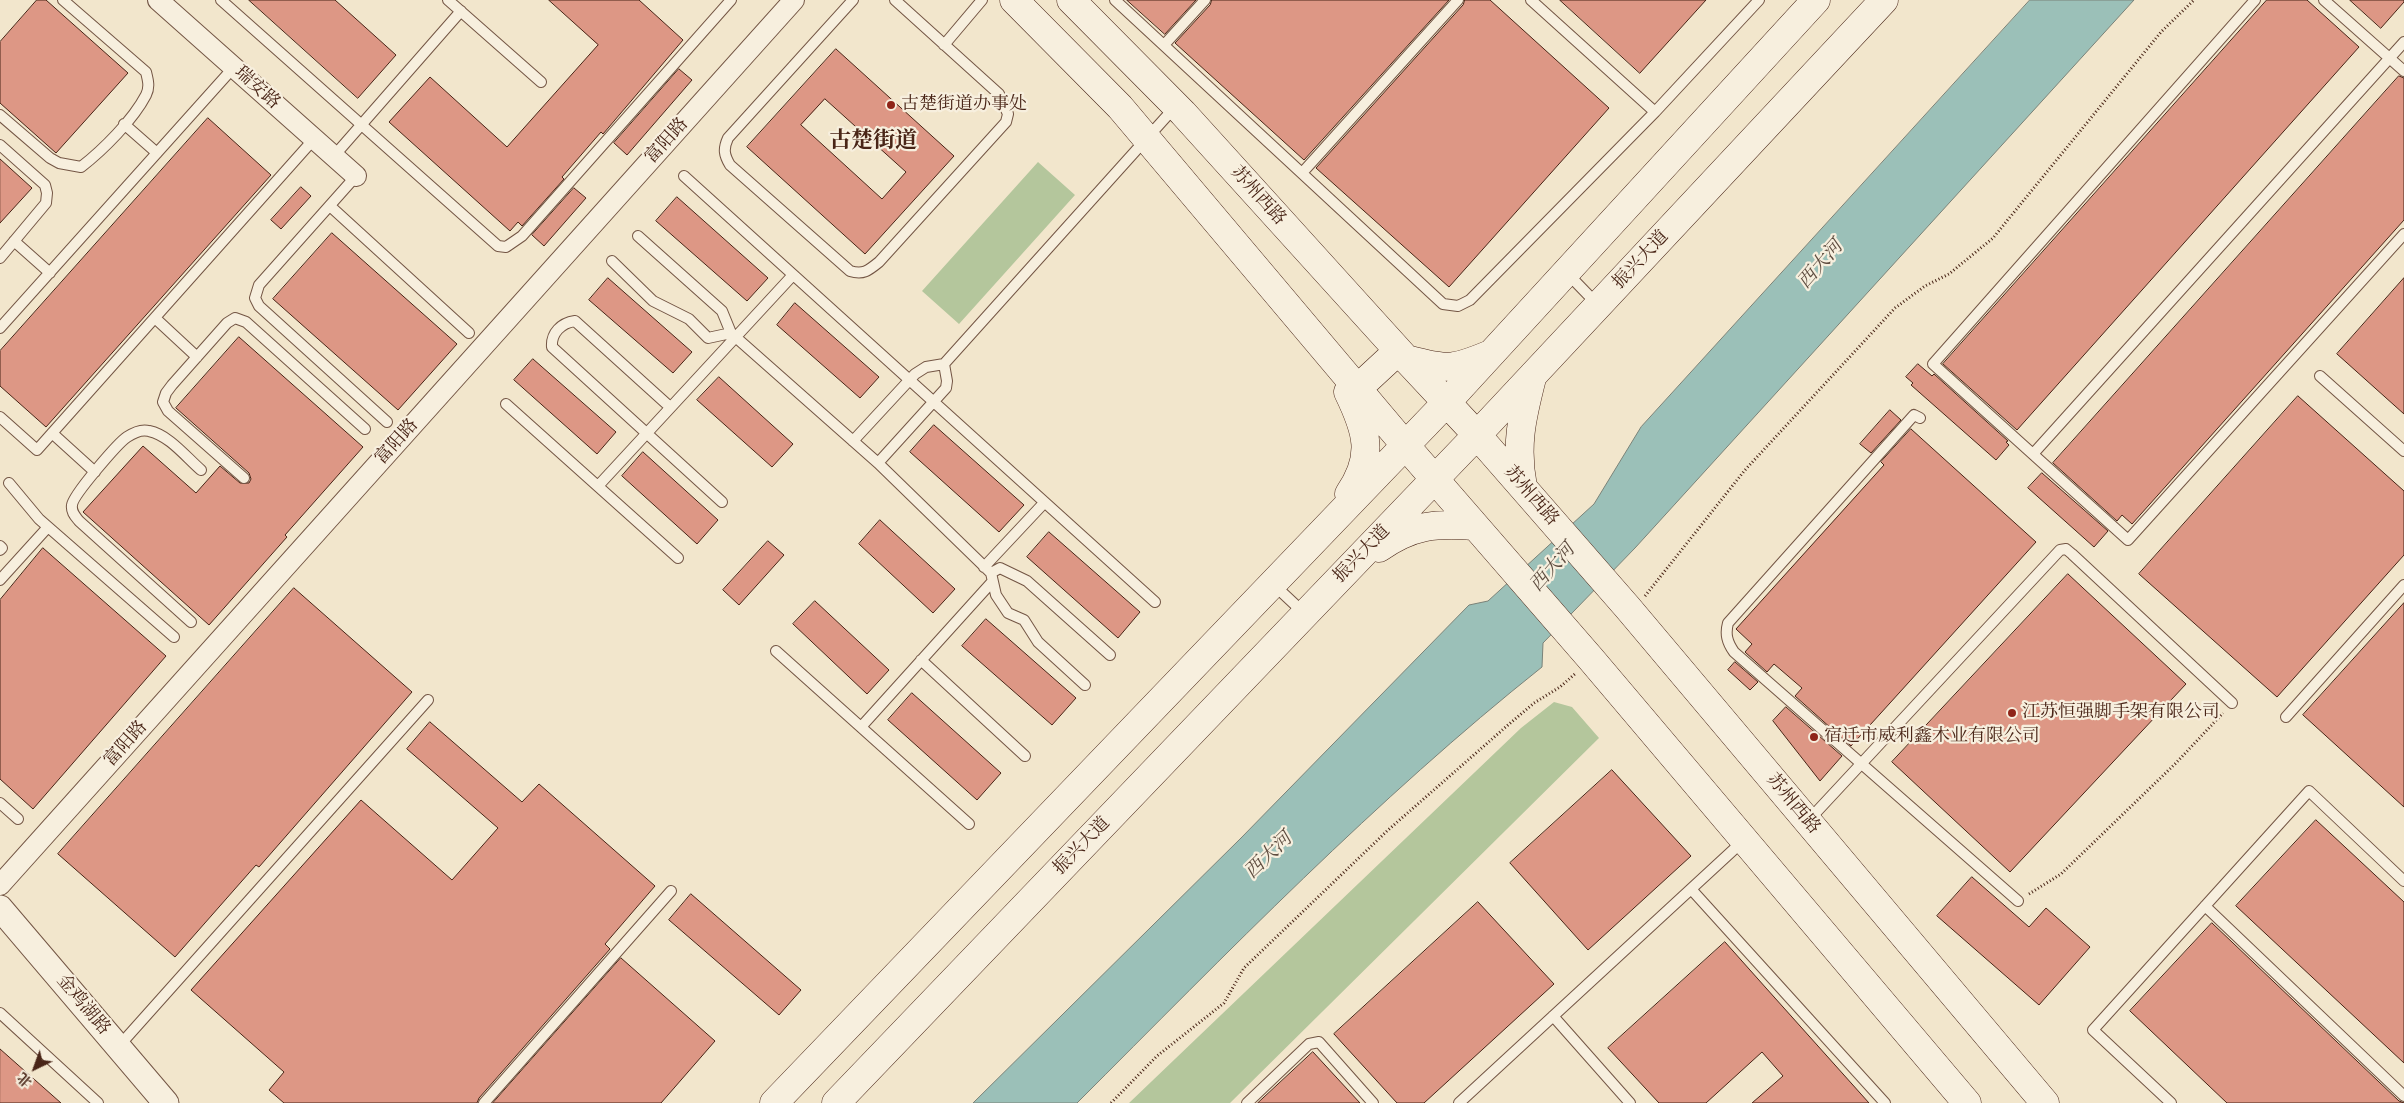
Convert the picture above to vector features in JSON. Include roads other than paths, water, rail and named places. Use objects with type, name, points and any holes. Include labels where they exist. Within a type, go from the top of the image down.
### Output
[{"type":"main road","points":[[1014,0],[1120,107],[1405,445],[1586,653],[1967,1103]]},
{"type":"main road","name":"苏州西路","points":[[1071,0],[1176,106],[1530,495],[2045,1103]]},
{"type":"main road","points":[[774,1103],[1447,402],[1816,0]]},
{"type":"main road","name":"振兴大道","points":[[836,1103],[1477,435],[1884,0]]},
{"type":"main road","points":[[1358,388],[1402,355],[1442,368],[1462,366],[1492,354]]},
{"type":"main road","points":[[1327,527],[1360,479],[1366,446],[1363,422],[1331,357]]},
{"type":"main road","points":[[1530,495],[1518,462],[1518,439],[1533,374]]},
{"type":"main road","points":[[1343,574],[1399,535],[1424,527],[1447,524],[1482,534]]},
{"type":"street","name":"瑞安路","points":[[158,0],[356,176]]},
{"type":"street","name":"富阳路","points":[[0,885],[794,0]]},
{"type":"street","name":"金鸡湖路","points":[[2,913],[166,1103]]},
{"type":"lane","points":[[0,116],[50,158],[72,167],[81,167],[124,124],[146,94],[148,82],[146,72],[63,0]]},
{"type":"lane","points":[[221,0],[498,246],[506,247],[522,236],[731,0]]},
{"type":"lane","points":[[448,0],[541,82]]},
{"type":"lane","points":[[853,0],[728,138],[724,146],[724,156],[730,165],[850,271],[860,274],[868,272],[879,262],[1006,122],[1008,114],[999,94],[894,0]]},
{"type":"lane","points":[[944,45],[982,0]]},
{"type":"lane","points":[[1115,0],[1443,304],[1458,306],[1470,300],[1655,112],[1759,0]]},
{"type":"lane","points":[[1164,45],[1204,0]]},
{"type":"lane","points":[[1302,173],[1458,0]]},
{"type":"lane","points":[[1531,0],[1655,112]]},
{"type":"lane","points":[[2255,0],[1933,364],[2128,540],[2404,234]]},
{"type":"lane","points":[[2324,0],[2404,71]]},
{"type":"lane","points":[[334,156],[460,11]]},
{"type":"lane","points":[[2033,454],[2404,42]]},
{"type":"lane","points":[[0,328],[234,67]]},
{"type":"lane","points":[[853,441],[910,380],[926,367],[944,364],[1176,106]]},
{"type":"lane","points":[[124,124],[157,153]]},
{"type":"lane","points":[[0,417],[37,450],[314,139]]},
{"type":"lane","points":[[0,145],[44,185],[47,193],[46,203],[0,258]]},
{"type":"lane","points":[[356,176],[259,285],[255,298],[259,306],[387,422]]},
{"type":"lane","points":[[684,176],[1044,504],[1155,602]]},
{"type":"lane","points":[[330,206],[469,333]]},
{"type":"lane","points":[[638,236],[722,310],[733,335],[878,463],[989,574],[996,595],[1008,613],[1024,620],[1038,642],[1085,685]]},
{"type":"lane","points":[[14,241],[50,273]]},
{"type":"lane","points":[[612,262],[653,301],[689,319],[708,338],[733,335]]},
{"type":"lane","points":[[1566,272],[1598,305]]},
{"type":"lane","points":[[598,486],[733,335],[793,274]]},
{"type":"lane","points":[[155,318],[197,357]]},
{"type":"lane","points":[[244,478],[168,411],[164,402],[166,393],[227,323],[235,318],[246,322],[365,429]]},
{"type":"lane","points":[[670,407],[575,321],[566,322],[558,328],[551,339],[552,347],[722,502]]},
{"type":"lane","points":[[878,463],[946,388],[947,381],[944,364]]},
{"type":"lane","points":[[2320,376],[2404,451]]},
{"type":"lane","points":[[506,404],[678,558]]},
{"type":"lane","points":[[1920,418],[1914,415],[1728,623],[1726,631],[1728,643],[1734,652],[2018,901]]},
{"type":"lane","points":[[191,622],[74,515],[71,506],[74,497],[95,472],[127,437],[137,432],[149,430],[166,439],[201,470]]},
{"type":"lane","points":[[52,433],[95,472]]},
{"type":"lane","points":[[9,483],[48,527],[174,636]]},
{"type":"lane","points":[[860,727],[921,660],[1044,504]]},
{"type":"lane","points":[[0,580],[48,527]]},
{"type":"lane","points":[[0,546],[2,548],[0,550]]},
{"type":"lane","points":[[1808,822],[2060,550],[2066,549],[2232,703]]},
{"type":"lane","points":[[989,574],[1000,568],[1027,581],[1110,655]]},
{"type":"lane","points":[[1272,584],[1305,614]]},
{"type":"lane","points":[[2286,717],[2404,585]]},
{"type":"lane","points":[[776,651],[969,824]]},
{"type":"lane","points":[[921,660],[1025,756]]},
{"type":"lane","points":[[118,1047],[428,700]]},
{"type":"lane","points":[[2171,1103],[2093,1030],[2308,791],[2404,880]]},
{"type":"lane","points":[[0,803],[18,819]]},
{"type":"lane","points":[[1459,1103],[1744,840]]},
{"type":"lane","points":[[1691,889],[1885,1103]]},
{"type":"lane","points":[[484,1103],[671,891]]},
{"type":"lane","points":[[2205,906],[2404,1096]]},
{"type":"lane","points":[[0,1012],[98,1103]]},
{"type":"lane","points":[[1553,1016],[1630,1103]]},
{"type":"lane","points":[[1247,1103],[1309,1044],[1318,1042],[1373,1103]]},
{"type":"water","name":"西大河","points":[[2030,0],[2134,0],[1635,548],[1543,643],[1542,667],[1481,717],[1361,823],[1246,934],[1077,1103],[973,1103],[1241,838],[1469,605],[1488,601],[1594,504],[1641,427]]},
{"type":"place","name":"古楚街道办事处","points":[[891,105]]},
{"type":"place","name":"江苏恒强脚手架有限公司","points":[[2012,713]]},
{"type":"place","name":"宿迁市威利鑫木业有限公司","points":[[1814,737]]},
{"type":"district","name":"古楚街道","points":[[873,142]]}]
